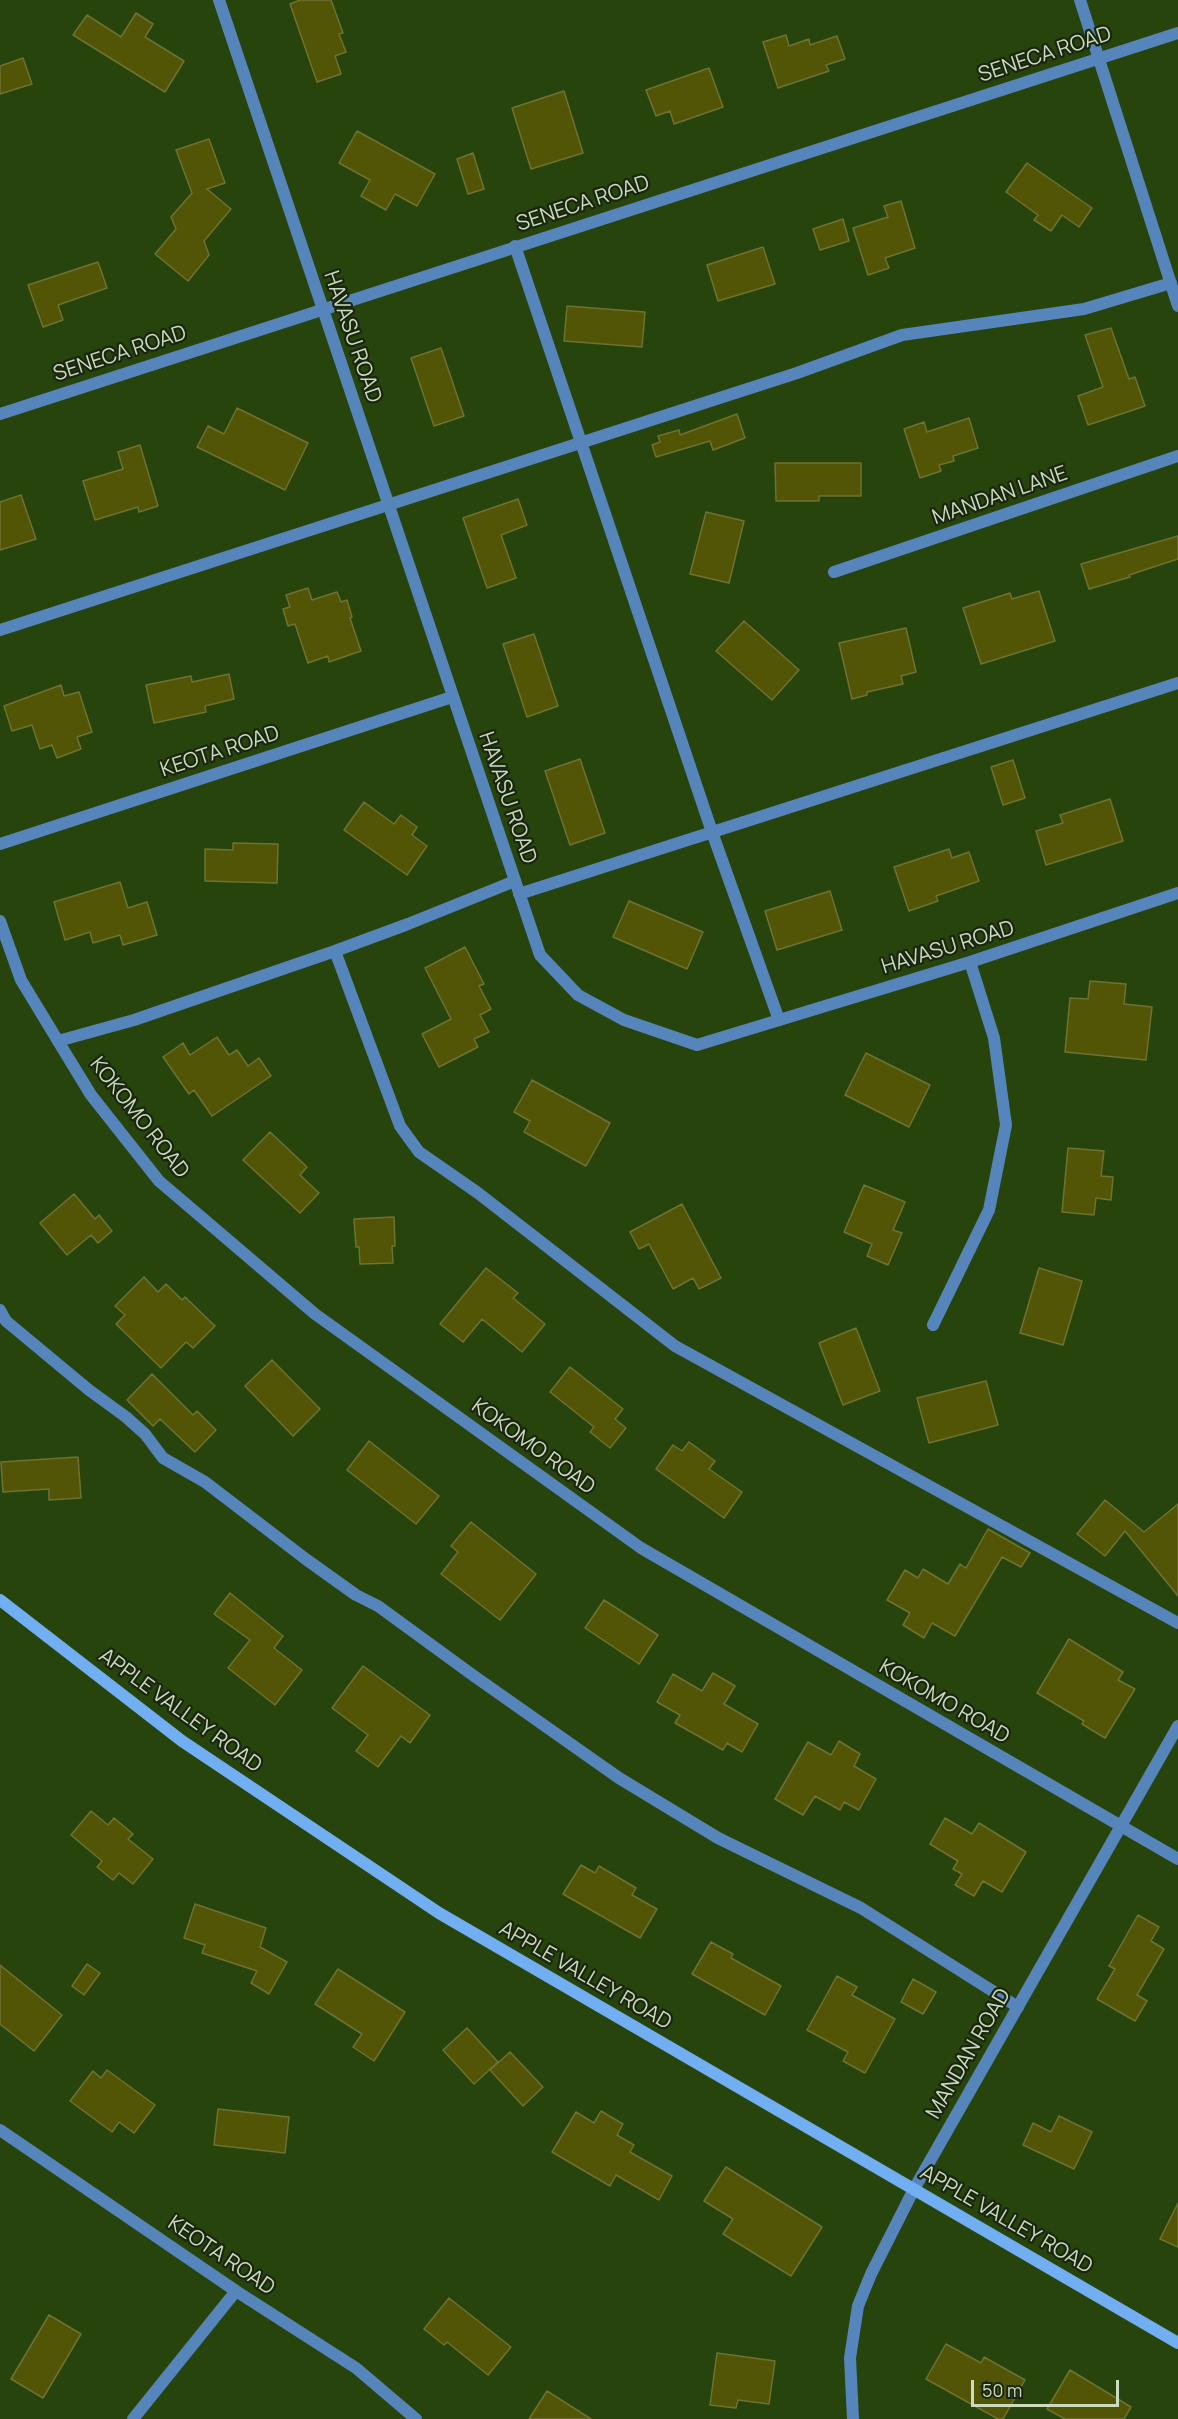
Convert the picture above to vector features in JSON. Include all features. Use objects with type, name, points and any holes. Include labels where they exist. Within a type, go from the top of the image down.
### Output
[{"type":"main road","name":"APPLE VALLEY ROAD","points":[[0,1600],[182,1741],[439,1913],[1178,2343]]},
{"type":"street","name":"HAVASU ROAD","points":[[219,0],[540,956],[578,995],[624,1020],[697,1045],[970,962],[1178,893]]},
{"type":"street","points":[[1080,0],[1178,306]]},
{"type":"street","name":"SENECA ROAD","points":[[0,414],[1178,33]]},
{"type":"street","points":[[515,246],[712,832],[779,1020]]},
{"type":"street","points":[[0,630],[797,373],[902,335],[1084,309],[1171,283]]},
{"type":"street","name":"MANDAN LANE","points":[[834,572],[1178,456]]},
{"type":"street","points":[[519,894],[1178,683]]},
{"type":"street","name":"KEOTA ROAD","points":[[0,844],[452,697]]},
{"type":"street","points":[[58,1041],[134,1020],[335,951],[515,881]]},
{"type":"street","name":"KOKOMO ROAD","points":[[0,921],[21,980],[91,1095],[159,1181],[315,1314],[641,1548],[1178,1859]]},
{"type":"street","points":[[335,951],[399,1126],[419,1152],[478,1193],[675,1346],[1178,1623]]},
{"type":"street","points":[[933,1325],[989,1210],[1006,1125],[994,1038],[970,962]]},
{"type":"street","points":[[0,1310],[6,1321],[89,1390],[132,1422],[145,1434],[163,1458],[205,1482],[307,1560],[356,1595],[378,1606],[474,1677],[619,1778],[718,1838],[861,1908],[1018,2007]]},
{"type":"street","name":"MANDAN ROAD","points":[[853,2419],[850,2358],[858,2306],[871,2274],[914,2189],[1178,1726]]},
{"type":"street","name":"KEOTA ROAD","points":[[0,2130],[236,2291],[356,2368],[416,2419]]},
{"type":"street","points":[[133,2419],[236,2291]]},
{"type":"building","points":[[300,0],[331,0],[343,33],[339,34],[346,52],[335,56],[341,74],[317,82],[290,4]]},
{"type":"building","points":[[136,13],[153,24],[145,37],[184,61],[165,92],[73,35],[87,15],[121,37]]},
{"type":"building","points":[[786,35],[789,46],[809,39],[810,45],[837,36],[845,59],[826,65],[829,71],[778,88],[763,42]]},
{"type":"building","points":[[23,58],[32,84],[0,94],[0,66]]},
{"type":"building","points":[[709,68],[723,107],[674,124],[670,111],[656,116],[646,90]]},
{"type":"building","points":[[564,91],[583,153],[531,169],[512,108]]},
{"type":"building","points":[[357,131],[435,174],[417,206],[395,194],[386,210],[361,196],[370,180],[339,163]]},
{"type":"building","points":[[209,139],[225,183],[207,189],[231,209],[204,241],[209,255],[188,281],[155,254],[176,229],[171,217],[192,193],[176,150]]},
{"type":"building","points":[[473,153],[484,189],[468,194],[457,159]]},
{"type":"building","points":[[1027,163],[1092,208],[1079,227],[1062,215],[1051,231],[1034,220],[1038,215],[1006,192]]},
{"type":"building","points":[[901,201],[915,248],[885,258],[889,268],[868,275],[853,228],[888,217],[884,206]]},
{"type":"building","points":[[843,219],[849,241],[820,250],[813,229]]},
{"type":"building","points":[[763,247],[775,284],[718,301],[707,265]]},
{"type":"building","points":[[98,262],[107,288],[58,305],[63,320],[43,327],[28,285]]},
{"type":"building","points":[[567,306],[645,312],[642,347],[564,341]]},
{"type":"building","points":[[1111,328],[1129,379],[1135,377],[1145,406],[1088,425],[1078,396],[1103,387],[1085,335]]},
{"type":"building","points":[[441,348],[464,416],[434,426],[411,358]]},
{"type":"building","points":[[237,408],[308,443],[285,490],[197,447],[208,426],[224,434]]},
{"type":"building","points":[[737,414],[745,438],[713,450],[710,441],[656,457],[652,445],[660,442],[658,436],[679,430],[680,435]]},
{"type":"building","points":[[969,418],[978,448],[953,456],[954,461],[939,465],[941,471],[920,478],[904,429],[924,422],[927,432]]},
{"type":"building","points":[[140,445],[158,506],[139,512],[138,507],[95,520],[83,481],[123,469],[118,452]]},
{"type":"building","points":[[775,463],[861,463],[861,496],[819,496],[819,501],[776,501]]},
{"type":"building","points":[[21,495],[36,539],[0,550],[0,502]]},
{"type":"building","points":[[518,499],[527,525],[501,535],[516,578],[487,588],[463,518]]},
{"type":"building","points":[[706,512],[744,521],[729,583],[690,574]]},
{"type":"building","points":[[1178,536],[1178,559],[1089,589],[1081,564]]},
{"type":"building","points":[[308,588],[312,600],[337,592],[341,602],[347,600],[352,617],[350,618],[361,651],[329,662],[328,656],[308,663],[295,624],[288,626],[283,609],[290,607],[286,595]]},
{"type":"building","points":[[1039,591],[1055,641],[981,664],[963,608],[1010,593],[1012,599]]},
{"type":"building","points":[[744,621],[799,670],[772,700],[716,651]]},
{"type":"building","points":[[906,628],[916,672],[901,676],[903,684],[867,692],[867,695],[852,699],[839,643]]},
{"type":"building","points":[[534,634],[558,706],[527,717],[503,644]]},
{"type":"building","points":[[229,674],[234,699],[205,706],[206,712],[154,723],[146,685],[191,676],[192,682]]},
{"type":"building","points":[[61,685],[64,696],[79,692],[92,732],[77,737],[81,749],[57,758],[52,745],[40,749],[32,725],[12,731],[4,706]]},
{"type":"building","points":[[580,759],[605,833],[570,845],[545,771]]},
{"type":"building","points":[[1013,760],[1025,798],[1003,805],[991,767]]},
{"type":"building","points":[[1110,799],[1123,841],[1046,865],[1036,831],[1063,823],[1060,815]]},
{"type":"building","points":[[364,802],[394,824],[401,815],[417,827],[412,835],[427,846],[407,875],[344,830]]},
{"type":"building","points":[[233,843],[278,844],[277,883],[205,881],[205,849],[233,850]]},
{"type":"building","points":[[949,849],[952,858],[969,852],[979,881],[936,896],[938,901],[909,911],[894,867]]},
{"type":"building","points":[[120,882],[128,908],[147,902],[157,935],[123,945],[120,935],[93,943],[90,932],[65,940],[54,902]]},
{"type":"building","points":[[830,891],[842,930],[777,950],[765,911]]},
{"type":"building","points":[[629,901],[703,932],[687,969],[613,937]]},
{"type":"building","points":[[465,947],[484,984],[479,986],[491,1009],[480,1015],[489,1032],[474,1039],[478,1047],[439,1067],[422,1034],[451,1019],[425,968]]},
{"type":"building","points":[[1090,981],[1126,984],[1124,1004],[1152,1007],[1146,1060],[1065,1052],[1070,998],[1088,999]]},
{"type":"building","points":[[217,1037],[229,1055],[237,1050],[248,1066],[259,1058],[271,1076],[212,1116],[194,1090],[189,1094],[163,1057],[183,1043],[190,1055]]},
{"type":"building","points":[[866,1053],[930,1085],[909,1127],[845,1095]]},
{"type":"building","points":[[532,1080],[610,1123],[586,1166],[524,1132],[530,1121],[514,1112]]},
{"type":"building","points":[[270,1132],[307,1167],[300,1175],[319,1193],[300,1213],[243,1160]]},
{"type":"building","points":[[1068,1148],[1104,1151],[1101,1176],[1113,1177],[1111,1200],[1096,1198],[1094,1215],[1062,1212]]},
{"type":"building","points":[[864,1185],[905,1202],[893,1230],[902,1233],[888,1265],[867,1256],[872,1244],[844,1232]]},
{"type":"building","points":[[74,1194],[95,1219],[99,1215],[112,1231],[98,1243],[91,1235],[67,1255],[40,1223]]},
{"type":"building","points":[[682,1204],[721,1278],[699,1289],[693,1278],[673,1289],[649,1244],[639,1249],[630,1232]]},
{"type":"building","points":[[394,1217],[393,1263],[360,1264],[354,1219]]},
{"type":"building","points":[[486,1268],[518,1293],[513,1298],[545,1324],[522,1352],[482,1319],[463,1342],[440,1324]]},
{"type":"building","points":[[1039,1268],[1082,1281],[1063,1345],[1020,1333]]},
{"type":"building","points":[[144,1277],[158,1292],[166,1284],[182,1300],[185,1297],[215,1326],[193,1348],[186,1342],[161,1368],[116,1324],[125,1315],[115,1306]]},
{"type":"building","points":[[856,1328],[880,1391],[843,1405],[819,1343]]},
{"type":"building","points":[[272,1360],[320,1409],[293,1436],[245,1386]]},
{"type":"building","points":[[570,1367],[623,1409],[615,1419],[626,1428],[610,1448],[590,1432],[594,1427],[550,1392]]},
{"type":"building","points":[[152,1374],[193,1415],[197,1411],[216,1430],[195,1452],[160,1419],[153,1426],[127,1400]]},
{"type":"building","points":[[986,1381],[998,1425],[929,1443],[917,1398]]},
{"type":"building","points":[[369,1441],[439,1496],[416,1524],[347,1470]]},
{"type":"building","points":[[689,1442],[715,1461],[709,1469],[742,1492],[724,1518],[656,1469],[673,1445],[682,1451]]},
{"type":"building","points":[[78,1457],[81,1498],[49,1500],[49,1489],[3,1492],[1,1462]]},
{"type":"building","points":[[1105,1500],[1144,1532],[1178,1504],[1178,1596],[1125,1531],[1105,1556],[1077,1534]]},
{"type":"building","points":[[471,1522],[536,1574],[500,1620],[441,1574],[458,1552],[451,1546]]},
{"type":"building","points":[[988,1529],[1030,1553],[1021,1567],[1002,1557],[955,1636],[932,1623],[924,1638],[903,1625],[910,1613],[887,1600],[905,1570],[918,1578],[923,1569],[948,1584],[960,1564],[966,1568]]},
{"type":"building","points":[[230,1593],[283,1636],[274,1648],[302,1670],[275,1705],[228,1668],[250,1640],[214,1614]]},
{"type":"building","points":[[604,1600],[658,1635],[639,1664],[585,1628]]},
{"type":"building","points":[[1069,1639],[1123,1672],[1118,1680],[1135,1689],[1105,1738],[1082,1724],[1084,1721],[1037,1693]]},
{"type":"building","points":[[363,1666],[430,1715],[410,1743],[401,1736],[378,1767],[356,1751],[368,1735],[332,1708]]},
{"type":"building","points":[[713,1673],[735,1686],[724,1704],[758,1724],[742,1752],[727,1743],[723,1750],[675,1723],[680,1715],[657,1702],[673,1674],[702,1691]]},
{"type":"building","points":[[839,1741],[860,1754],[854,1766],[876,1779],[859,1810],[844,1802],[840,1810],[815,1796],[803,1815],[775,1799],[808,1742],[831,1755]]},
{"type":"building","points":[[91,1811],[108,1825],[114,1818],[133,1834],[128,1839],[153,1859],[133,1884],[119,1873],[113,1880],[97,1867],[102,1861],[71,1835]]},
{"type":"building","points":[[945,1818],[972,1834],[979,1823],[1026,1852],[1002,1892],[983,1881],[974,1896],[955,1885],[962,1874],[953,1869],[958,1861],[930,1844]]},
{"type":"building","points":[[581,1865],[595,1873],[599,1866],[636,1888],[632,1895],[657,1909],[640,1938],[563,1894]]},
{"type":"building","points":[[195,1904],[266,1928],[260,1947],[287,1962],[269,1994],[251,1983],[257,1971],[202,1953],[205,1945],[184,1938]]},
{"type":"building","points":[[1138,1915],[1159,1927],[1151,1941],[1164,1949],[1137,1995],[1147,2001],[1135,2021],[1097,1999],[1115,1969],[1109,1966]]},
{"type":"building","points":[[711,1942],[733,1954],[731,1958],[781,1986],[765,2015],[692,1974]]},
{"type":"building","points":[[87,1964],[100,1973],[84,1995],[72,1986]]},
{"type":"building","points":[[0,1965],[62,2015],[34,2051],[0,2024]]},
{"type":"building","points":[[338,1969],[405,2012],[374,2061],[353,2047],[362,2034],[315,2004]]},
{"type":"building","points":[[837,1976],[857,1987],[852,1995],[895,2019],[865,2073],[843,2061],[848,2052],[807,2030]]},
{"type":"building","points":[[913,1979],[936,1992],[923,2014],[901,2002]]},
{"type":"building","points":[[467,2028],[498,2062],[474,2084],[443,2050]]},
{"type":"building","points":[[510,2052],[543,2087],[523,2106],[490,2070]]},
{"type":"building","points":[[107,2070],[155,2105],[134,2133],[119,2122],[112,2132],[70,2101],[93,2071],[101,2078]]},
{"type":"building","points":[[218,2109],[289,2117],[285,2153],[214,2145]]},
{"type":"building","points":[[601,2111],[623,2124],[617,2135],[634,2145],[630,2152],[672,2176],[659,2200],[616,2175],[610,2186],[552,2152],[576,2112],[594,2123]]},
{"type":"building","points":[[1059,2116],[1092,2132],[1074,2169],[1023,2145],[1033,2123],[1051,2132]]},
{"type":"building","points":[[726,2167],[822,2227],[791,2276],[723,2234],[733,2219],[704,2201]]},
{"type":"building","points":[[1178,2203],[1178,2247],[1160,2239]]},
{"type":"building","points":[[449,2298],[511,2347],[488,2375],[447,2342],[444,2345],[424,2329]]},
{"type":"building","points":[[49,2315],[81,2334],[43,2398],[11,2379]]},
{"type":"building","points":[[946,2344],[981,2363],[984,2357],[1025,2380],[1003,2419],[998,2419],[926,2379]]},
{"type":"building","points":[[717,2353],[775,2361],[769,2404],[738,2400],[736,2408],[710,2405]]},
{"type":"building","points":[[1070,2370],[1131,2407],[1124,2419],[1065,2419],[1047,2409]]},
{"type":"building","points":[[547,2391],[591,2419],[529,2419]]}]
